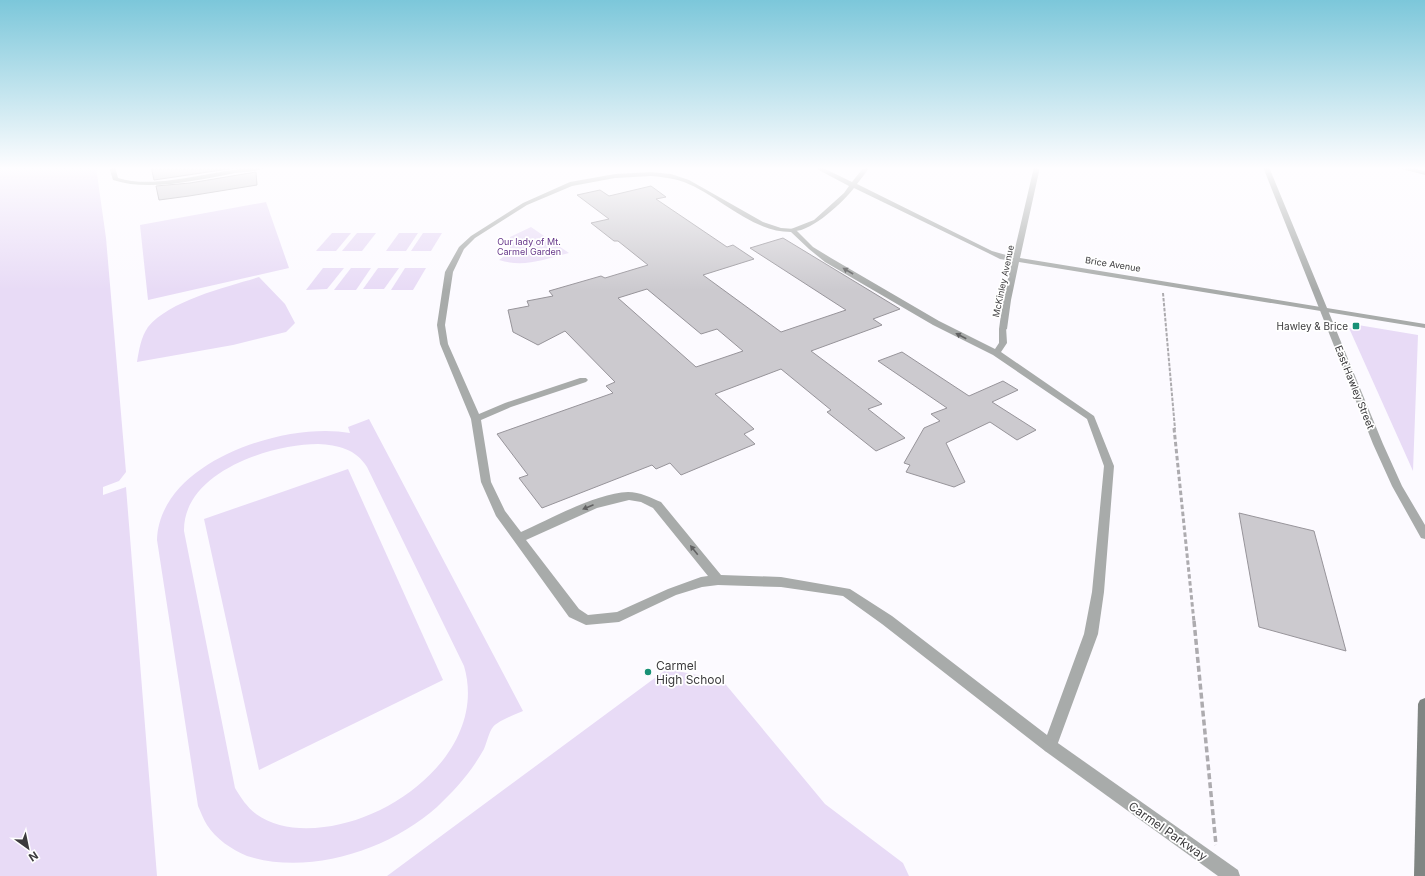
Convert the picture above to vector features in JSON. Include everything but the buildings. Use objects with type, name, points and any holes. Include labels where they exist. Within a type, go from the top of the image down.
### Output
[{"type":"main road","points":[[1422,876],[1425,704]]},
{"type":"street","name":"Carmel Parkway","points":[[517,208],[473,237],[461,248],[449,272],[441,325],[444,340],[476,420],[486,482],[500,512],[574,613],[586,620],[619,617],[672,592],[701,582],[718,580],[781,582],[846,592],[887,620],[1050,746],[1232,876]]},
{"type":"street","name":"Carmel Parkway","points":[[734,208],[761,223],[780,230],[793,230]]},
{"type":"street","points":[[830,208],[816,220],[793,230],[811,248],[828,260],[936,323],[996,353],[1091,418],[1109,466],[1098,592],[1091,634],[1050,746]]},
{"type":"street","name":"Brice Avenue","points":[[899,208],[990,252],[1017,259],[1425,326]]},
{"type":"street","name":"McKinley Avenue","points":[[996,353],[1003,343],[1003,328],[1007,300],[1028,208]]},
{"type":"street","name":"East Hawley Street","points":[[1283,208],[1378,444],[1397,486],[1425,535]]},
{"type":"street","points":[[476,420],[508,405],[582,380]]},
{"type":"street","points":[[519,538],[593,505],[612,499],[629,496],[644,499],[656,505],[660,509],[718,580]]},
{"type":"path","points":[[1162,282],[1174,423],[1216,831],[1217,866]]},
{"type":"green space","points":[[0,208],[102,208],[106,238],[126,472],[119,481],[103,487],[103,495],[126,487],[157,876],[0,876]]},
{"type":"green space","points":[[234,208],[268,208],[289,268],[148,300],[140,225]]},
{"type":"green space","name":"Our lady of Mt. Carmel Garden","points":[[531,227],[569,253],[526,263],[499,260],[510,252],[510,237]]},
{"type":"green space","points":[[332,233],[351,233],[336,251],[316,251]]},
{"type":"green space","points":[[357,233],[376,233],[362,251],[342,251]]},
{"type":"green space","points":[[399,233],[418,233],[406,251],[386,251]]},
{"type":"green space","points":[[423,233],[442,233],[431,251],[411,251]]},
{"type":"green space","points":[[323,268],[344,268],[327,289],[306,290]]},
{"type":"green space","points":[[351,268],[371,268],[356,290],[334,290]]},
{"type":"green space","points":[[378,268],[399,268],[384,289],[363,289]]},
{"type":"green space","points":[[405,268],[426,268],[413,290],[391,290]]},
{"type":"green space","points":[[259,277],[285,304],[295,323],[286,332],[233,345],[137,362],[144,335],[148,327],[170,309],[216,290]]},
{"type":"green space","points":[[1358,325],[1418,335],[1413,471],[1349,328],[1360,330]]},
{"type":"green space","points":[[369,419],[523,711],[495,725],[489,734],[484,749],[469,773],[457,787],[437,807],[418,822],[396,836],[372,847],[322,861],[296,863],[271,861],[247,856],[224,843],[207,825],[198,806],[157,540],[163,513],[179,489],[202,469],[230,453],[261,441],[293,434],[323,431],[350,433],[348,427]],"holes":[[[299,445],[325,445],[339,447],[352,452],[358,456],[367,467],[464,666],[468,696],[463,725],[449,751],[430,774],[407,794],[380,810],[352,821],[324,827],[297,828],[280,825],[263,819],[244,802],[235,788],[184,531],[188,510],[198,493],[214,478],[233,465],[277,449]]]},
{"type":"green space","points":[[348,469],[443,680],[259,770],[204,519]]},
{"type":"green space","points":[[667,669],[722,680],[825,804],[903,863],[909,876],[387,876]]},
{"type":"place","name":"Hawley & Brice","points":[[1356,326]]},
{"type":"place","name":"Carmel High School","points":[[648,672]]}]
